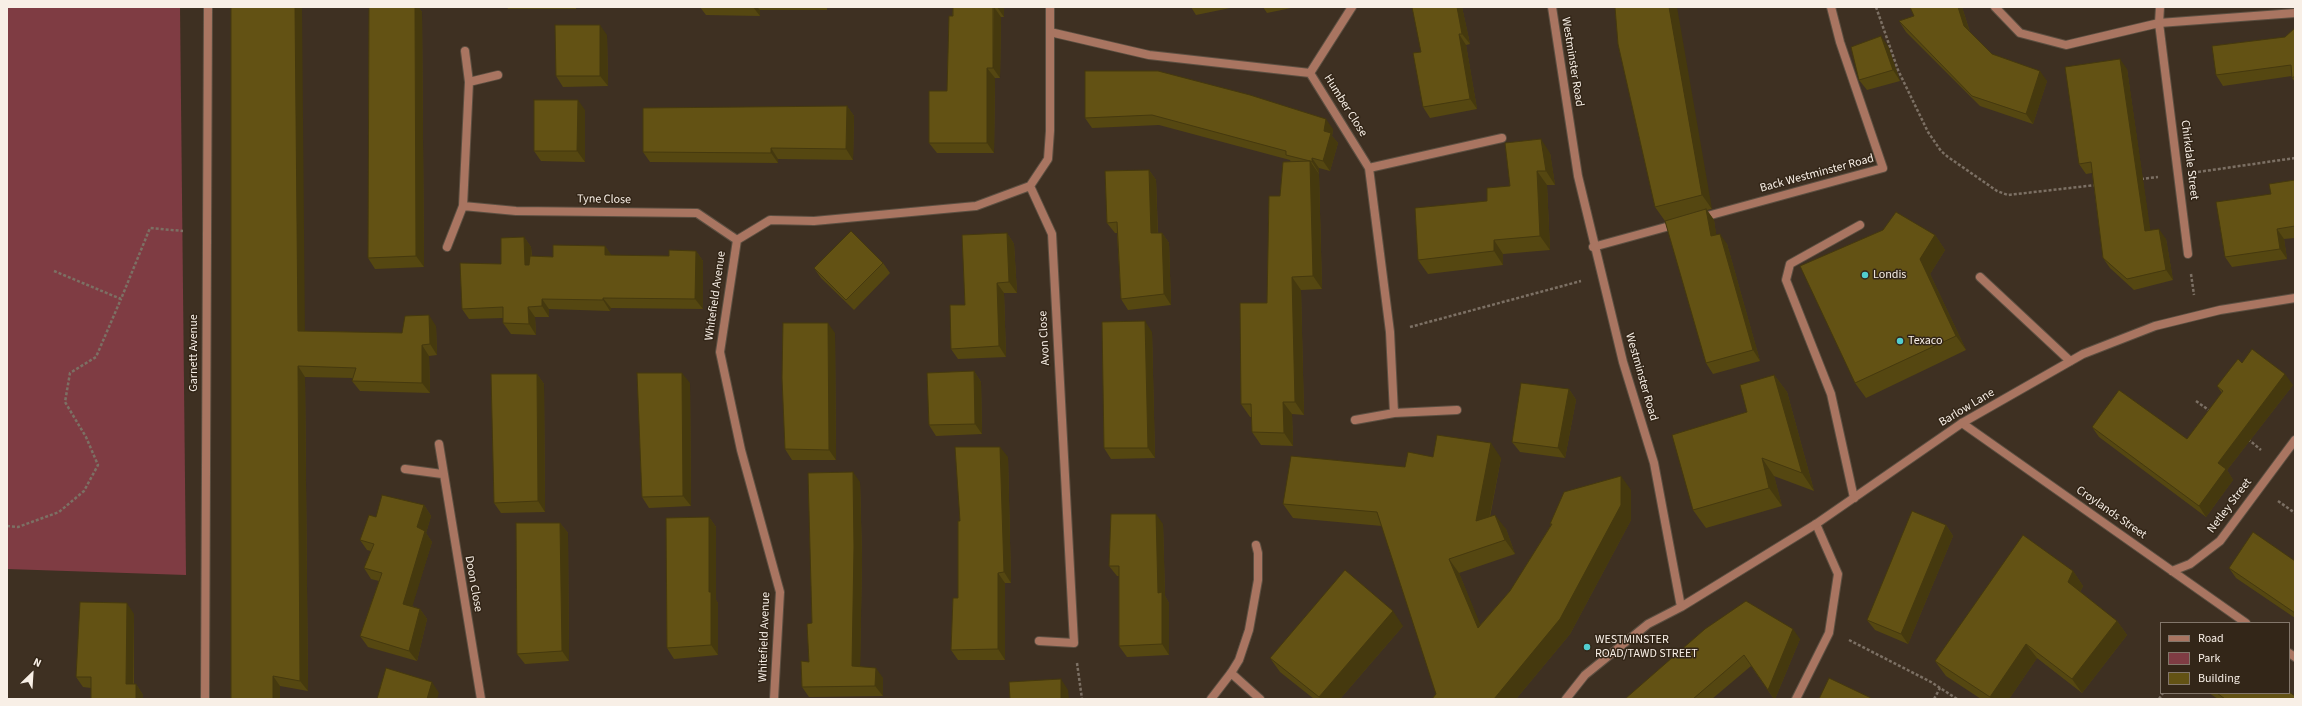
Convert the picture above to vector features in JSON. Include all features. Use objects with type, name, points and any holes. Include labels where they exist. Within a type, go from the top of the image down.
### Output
[{"type":"street","name":"Garnett Avenue","points":[[205,699],[208,7]]},
{"type":"street","points":[[1030,186],[1048,158],[1050,131],[1050,7]]},
{"type":"street","points":[[1310,73],[1352,7]]},
{"type":"street","name":"Westminster Road","points":[[1552,7],[1578,176],[1593,246],[1623,362],[1654,463],[1681,607]]},
{"type":"street","name":"Back Westminster Road","points":[[1593,246],[1883,168],[1840,42],[1831,7]]},
{"type":"street","points":[[1995,7],[2020,33],[2066,45],[2159,23],[2295,13]]},
{"type":"street","name":"Chirkdale Street","points":[[2160,7],[2159,23],[2180,174],[2188,254]]},
{"type":"street","name":"Humber Close","points":[[1050,32],[1149,54],[1310,73],[1369,168],[1390,332],[1394,412]]},
{"type":"street","points":[[446,247],[463,206],[469,82],[465,51]]},
{"type":"street","points":[[469,82],[498,75]]},
{"type":"street","points":[[1369,168],[1502,138]]},
{"type":"street","name":"Whitefield Avenue","points":[[774,699],[780,592],[741,450],[720,352],[737,240],[770,220],[814,221],[976,206],[1030,186]]},
{"type":"street","name":"Avon Close","points":[[1030,186],[1052,234],[1074,643]]},
{"type":"street","name":"Tyne Close","points":[[463,206],[516,211],[697,213],[737,240]]},
{"type":"street","points":[[1854,498],[1831,394],[1786,280],[1790,264],[1860,225]]},
{"type":"street","points":[[1980,277],[2070,361]]},
{"type":"street","name":"Barlow Lane","points":[[1681,607],[1816,524],[1962,423],[2083,354],[2155,326],[2197,316],[2295,298]]},
{"type":"street","points":[[1355,420],[1394,412],[1457,410]]},
{"type":"street","name":"Croylands Street","points":[[1962,423],[2245,622]]},
{"type":"street","name":"Netley Street","points":[[2172,571],[2190,564],[2220,541],[2295,440]]},
{"type":"street","name":"Doon Close","points":[[439,444],[442,474],[481,699]]},
{"type":"street","points":[[405,469],[442,474]]},
{"type":"street","points":[[1796,699],[1829,633],[1838,574],[1816,524]]},
{"type":"street","points":[[1211,699],[1239,660],[1249,630],[1258,580],[1258,553],[1256,545]]},
{"type":"street","points":[[1566,699],[1585,675],[1648,624],[1681,607]]},
{"type":"street","points":[[1040,641],[1074,643]]},
{"type":"street","points":[[1231,673],[1260,699]]},
{"type":"path","points":[[1876,7],[1898,70],[1928,132],[1941,152],[1997,191],[2008,195],[2102,184]]},
{"type":"path","points":[[2133,180],[2295,158]]},
{"type":"path","points":[[7,526],[18,527],[59,512],[84,491],[98,465],[86,437],[65,402],[70,373],[96,357],[122,299],[150,228],[183,231]]},
{"type":"path","points":[[2188,254],[2197,316]]},
{"type":"path","points":[[54,271],[122,299]]},
{"type":"path","points":[[1390,332],[1601,276]]},
{"type":"path","points":[[2196,401],[2215,415]]},
{"type":"path","points":[[2247,439],[2278,462]]},
{"type":"path","points":[[1829,633],[1861,645],[1940,688],[1957,699]]},
{"type":"path","points":[[1074,643],[1082,699]]},
{"type":"path","points":[[1934,699],[1940,688]]},
{"type":"green space","points":[[7,7],[180,7],[186,575],[7,569]]},
{"type":"building","points":[[231,7],[295,7],[298,331],[402,333],[405,316],[429,315],[430,344],[422,345],[422,383],[352,381],[356,368],[298,366],[300,681],[273,676],[273,699],[231,699]]},
{"type":"building","points":[[369,7],[415,7],[416,256],[368,258]]},
{"type":"building","points":[[953,7],[993,7],[993,68],[987,68],[987,143],[929,143],[929,91],[947,91],[949,16],[953,16]]},
{"type":"building","points":[[1412,7],[1457,7],[1462,34],[1459,34],[1470,99],[1423,107],[1413,53],[1421,52]]},
{"type":"building","points":[[1615,7],[1669,7],[1702,195],[1655,207],[1618,44]]},
{"type":"building","points":[[1910,7],[1958,7],[1964,26],[1992,54],[2040,71],[2026,114],[1972,96],[1899,21],[1914,16]]},
{"type":"building","points":[[555,25],[600,25],[600,76],[556,76]]},
{"type":"building","points":[[2295,28],[2295,76],[2292,78],[2291,65],[2216,75],[2212,46],[2285,37]]},
{"type":"building","points":[[1881,36],[1893,70],[1859,80],[1851,47]]},
{"type":"building","points":[[2120,59],[2145,231],[2159,229],[2166,270],[2127,279],[2103,258],[2091,162],[2079,164],[2065,67]]},
{"type":"building","points":[[1085,71],[1158,71],[1250,95],[1326,119],[1324,131],[1331,133],[1323,161],[1312,158],[1312,162],[1286,155],[1286,151],[1152,115],[1085,118]]},
{"type":"building","points":[[534,100],[578,100],[577,151],[534,151]]},
{"type":"building","points":[[847,106],[846,149],[771,148],[771,153],[643,152],[643,108]]},
{"type":"building","points":[[1541,139],[1546,171],[1537,171],[1540,236],[1494,240],[1494,251],[1418,260],[1415,208],[1487,201],[1487,188],[1510,186],[1505,143]]},
{"type":"building","points":[[1310,161],[1313,276],[1292,277],[1295,402],[1283,402],[1284,433],[1252,432],[1251,404],[1241,404],[1240,303],[1267,303],[1269,196],[1280,196],[1283,162]]},
{"type":"building","points":[[1149,170],[1151,233],[1162,233],[1164,294],[1121,299],[1117,222],[1107,223],[1105,171]]},
{"type":"building","points":[[2295,180],[2295,226],[2277,229],[2280,249],[2225,257],[2216,202],[2271,194],[2269,184]]},
{"type":"building","points":[[1706,209],[1711,236],[1720,234],[1753,350],[1706,363],[1665,221]]},
{"type":"building","points":[[1896,212],[1935,235],[1920,259],[1956,336],[1855,383],[1800,266],[1883,230]]},
{"type":"building","points":[[851,231],[883,263],[846,300],[814,268]]},
{"type":"building","points":[[1007,233],[1009,282],[997,283],[999,346],[951,349],[950,305],[965,305],[962,235]]},
{"type":"building","points":[[524,237],[525,265],[529,265],[530,256],[553,257],[553,245],[605,246],[605,255],[669,256],[669,250],[696,251],[695,299],[542,299],[542,306],[528,307],[529,324],[503,323],[503,307],[462,309],[460,263],[501,264],[501,238]]},
{"type":"building","points":[[1145,321],[1148,448],[1104,448],[1102,322]]},
{"type":"building","points":[[783,323],[828,323],[829,450],[785,449],[782,378]]},
{"type":"building","points":[[2252,349],[2285,374],[2218,463],[2226,469],[2199,506],[2092,427],[2119,390],[2187,439],[2223,391],[2217,386],[2238,359],[2242,363]]},
{"type":"building","points":[[974,371],[975,424],[929,425],[927,373]]},
{"type":"building","points":[[637,373],[682,373],[683,496],[642,497]]},
{"type":"building","points":[[491,374],[537,374],[538,501],[494,503]]},
{"type":"building","points":[[1774,375],[1802,473],[1762,458],[1769,488],[1693,510],[1672,435],[1747,412],[1740,385]]},
{"type":"building","points":[[1521,383],[1569,389],[1558,448],[1512,442]]},
{"type":"building","points":[[1437,435],[1491,443],[1476,521],[1495,515],[1505,540],[1449,559],[1478,628],[1510,591],[1552,524],[1550,524],[1564,492],[1621,476],[1621,505],[1560,619],[1494,699],[1432,699],[1436,694],[1377,512],[1283,504],[1291,456],[1405,467],[1408,452],[1433,457]]},
{"type":"building","points":[[955,447],[1000,447],[1004,572],[998,573],[998,649],[951,650],[953,598],[958,598],[958,521],[960,521]]},
{"type":"building","points":[[853,472],[854,547],[852,666],[876,668],[875,686],[802,687],[801,661],[809,662],[807,624],[812,623],[808,473]]},
{"type":"building","points":[[382,495],[424,505],[417,527],[425,531],[403,604],[420,609],[409,651],[360,636],[382,573],[364,568],[374,544],[360,540],[369,515],[376,517]]},
{"type":"building","points":[[1912,511],[1946,525],[1901,634],[1867,620]]},
{"type":"building","points":[[1111,514],[1156,514],[1158,593],[1162,592],[1162,644],[1119,646],[1119,566],[1109,566]]},
{"type":"building","points":[[709,517],[711,645],[667,648],[666,518]]},
{"type":"building","points":[[516,523],[560,523],[562,651],[517,654]]},
{"type":"building","points":[[2253,532],[2295,561],[2295,613],[2229,568]]},
{"type":"building","points":[[2023,535],[2073,571],[2068,582],[2117,621],[2072,679],[2026,644],[1990,697],[1935,661]]},
{"type":"building","points":[[1345,570],[1393,611],[1319,697],[1270,658]]},
{"type":"building","points":[[1746,601],[1793,629],[1768,690],[1744,655],[1693,699],[1625,699],[1705,629]]},
{"type":"building","points":[[80,602],[127,603],[126,684],[136,684],[136,699],[91,699],[91,677],[76,677]]},
{"type":"building","points":[[386,668],[432,682],[427,699],[377,699]]},
{"type":"building","points":[[1829,678],[1871,698],[1871,699],[1819,699]]},
{"type":"building","points":[[1061,679],[1061,699],[1010,699],[1009,682]]},
{"type":"building","points":[[2290,693],[2295,696],[2295,699],[2225,699],[2218,694],[2290,694]]},
{"type":"place","name":"Londis","points":[[1865,275]]},
{"type":"place","name":"Texaco","points":[[1900,341]]},
{"type":"place","name":"WESTMINSTER ROAD/TAWD STREET","points":[[1587,647]]}]
